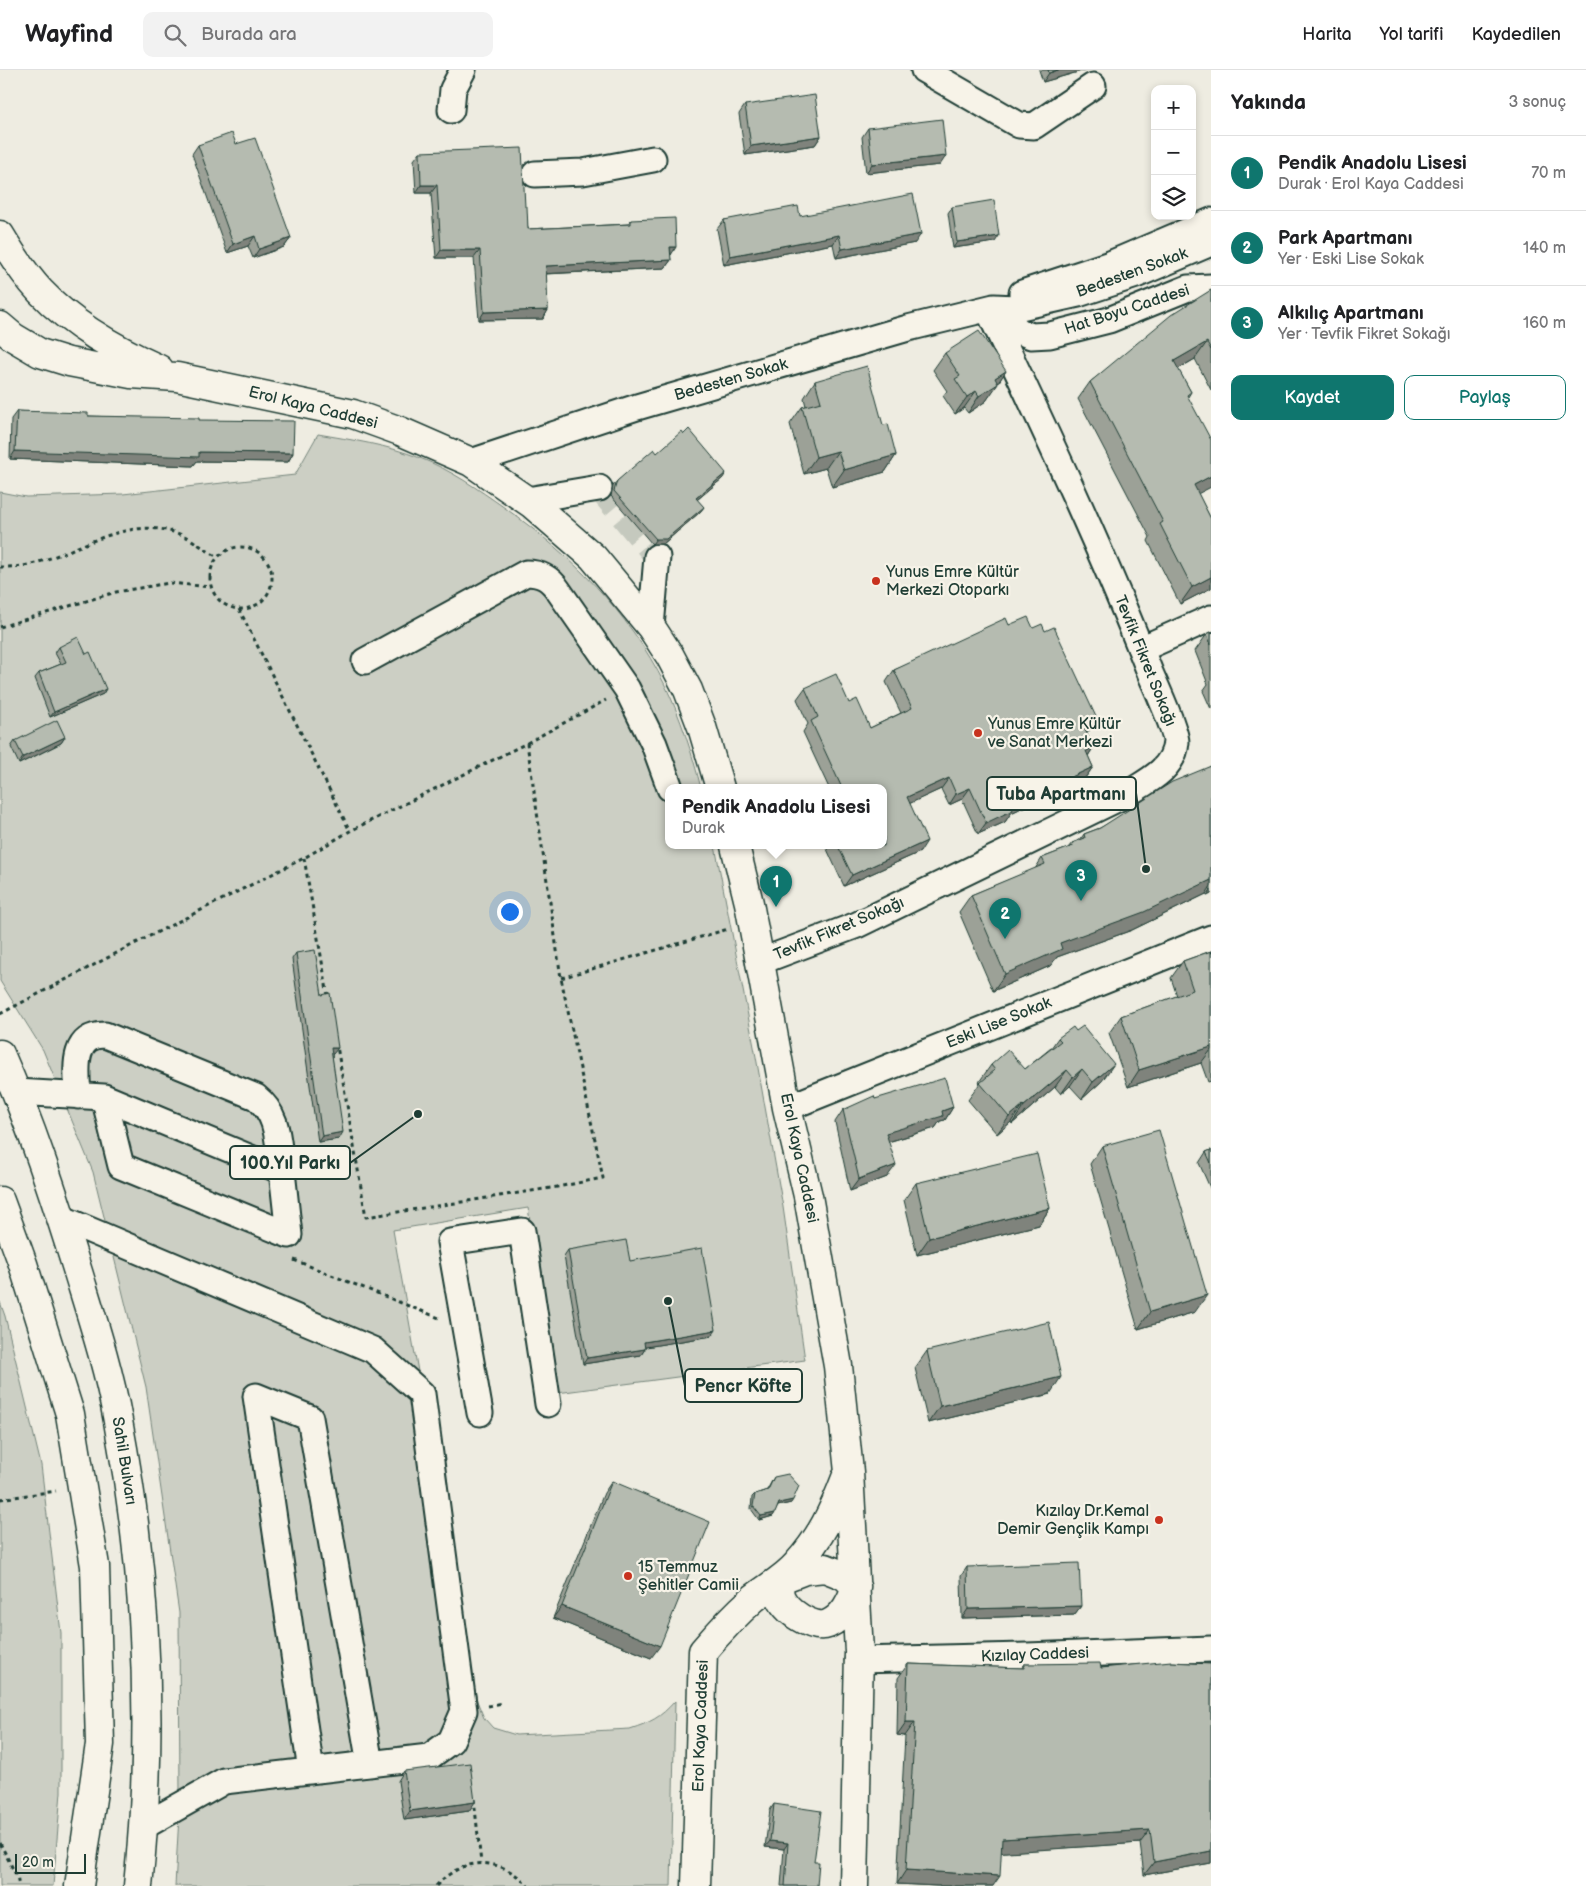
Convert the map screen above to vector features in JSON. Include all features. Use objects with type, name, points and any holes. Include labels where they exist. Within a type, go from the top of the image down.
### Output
[{"type":"main road","name":"Erol Kaya Caddesi","points":[[0,235],[16,263],[40,292],[68,315],[123,352],[177,376]]},
{"type":"main road","name":"Erol Kaya Caddesi","points":[[0,326],[13,337],[40,353],[68,362],[131,374],[177,376],[353,414],[409,434],[471,462],[527,500],[593,557],[651,628],[670,656],[688,690],[702,727],[719,784]]},
{"type":"main road","name":"Erol Kaya Caddesi","points":[[736,849],[753,922],[787,1108],[808,1196],[838,1366],[849,1472],[856,1587],[858,1660],[854,1886]]},
{"type":"main road","name":"Sahil Bulvarı","points":[[0,1054],[16,1092],[61,1218],[107,1371],[128,1473],[141,1584],[147,1726],[144,1826],[138,1886]]},
{"type":"main road","points":[[0,1201],[23,1264],[70,1414],[95,1566],[100,1744],[79,1886]]},
{"type":"main road","name":"Erol Kaya Caddesi","points":[[696,1886],[703,1651],[723,1628],[754,1598],[795,1566],[829,1519],[849,1472]]},
{"type":"main road","points":[[826,1568],[846,1576],[856,1587],[850,1605],[839,1616],[827,1624],[813,1624],[788,1609],[780,1596],[779,1580],[805,1570],[826,1568]]},
{"type":"street","points":[[452,110],[453,89],[462,70]]},
{"type":"street","points":[[924,70],[1019,125],[1034,126],[1094,86]]},
{"type":"street","points":[[535,174],[583,172],[653,159]]},
{"type":"street","name":"Bedesten Sokak","points":[[991,308],[1035,288],[1126,258],[1211,221]]},
{"type":"street","name":"Bedesten Sokak","points":[[471,462],[646,404],[908,328],[991,308],[1016,308],[1078,294],[1136,275],[1211,242]]},
{"type":"street","name":"Hat Boyu Caddesi","points":[[991,308],[1019,331],[1032,336],[1050,335],[1109,320],[1188,288],[1211,287]]},
{"type":"street","name":"Tevfik Fikret Sokağı","points":[[759,962],[857,925],[1127,794],[1155,777],[1171,761],[1177,740],[1073,489],[991,308]]},
{"type":"street","points":[[527,500],[599,488]]},
{"type":"street","points":[[651,628],[657,557]]},
{"type":"street","points":[[365,661],[526,573],[535,573],[552,582],[627,689],[654,744],[669,784]]},
{"type":"street","points":[[1141,650],[1211,618]]},
{"type":"street","name":"Eski Lise Sokak","points":[[787,1108],[1211,938]]},
{"type":"street","points":[[78,1096],[76,1064],[80,1047],[92,1036],[105,1035],[256,1097],[264,1103],[274,1118],[289,1236],[122,1166],[104,1097]]},
{"type":"street","points":[[16,1092],[104,1097],[282,1171]]},
{"type":"street","points":[[61,1218],[373,1350],[422,1394],[464,1711],[451,1741],[429,1757],[224,1781],[144,1826]]},
{"type":"street","points":[[480,1413],[450,1242],[522,1231],[548,1404]]},
{"type":"street","points":[[311,1771],[256,1396],[310,1418],[370,1764]]},
{"type":"street","name":"Kızılay Caddesi","points":[[858,1660],[1211,1649]]},
{"type":"path","points":[[0,567],[23,566],[111,534],[139,527],[162,529],[183,535],[218,558]]},
{"type":"path","points":[[236,548],[256,551],[270,566],[272,576],[266,596],[258,604],[249,608],[229,607],[221,602],[211,587],[210,576],[212,566],[218,558],[226,551],[236,548]]},
{"type":"path","points":[[0,627],[116,592],[169,583],[211,587]]},
{"type":"path","points":[[239,609],[350,831]]},
{"type":"path","points":[[0,1014],[304,858],[350,831],[527,743],[627,689]]},
{"type":"path","points":[[336,1042],[366,1217],[603,1178],[561,978],[527,743]]},
{"type":"path","points":[[304,858],[329,1004]]},
{"type":"path","points":[[561,978],[753,922]]},
{"type":"path","points":[[0,1499],[82,1486]]},
{"type":"path","points":[[464,1711],[502,1703]]},
{"type":"path","points":[[474,1796],[481,1863]]},
{"type":"path","points":[[0,1843],[19,1886]]},
{"type":"path","points":[[436,1886],[444,1877],[462,1867],[481,1863],[501,1867],[518,1876],[527,1886]]},
{"type":"shaded area","points":[[318,434],[370,443],[420,458],[443,468],[474,487],[529,526],[575,565],[596,586],[634,633],[665,685],[676,710],[700,784],[665,784],[665,849],[716,849],[783,1207],[805,1360],[557,1393],[528,1208],[393,1230],[469,1660],[477,1701],[484,1718],[493,1728],[516,1735],[630,1729],[655,1719],[675,1701],[671,1886],[175,1886],[180,1799],[179,1613],[146,1387],[93,1172],[43,1050],[0,981],[0,492],[26,497],[123,494],[295,475]]},
{"type":"shaded area","points":[[0,1302],[41,1465],[61,1633],[61,1792],[53,1886],[0,1886]]},
{"type":"building","points":[[815,95],[821,136],[751,146],[745,105]]},
{"type":"building","points":[[942,119],[946,156],[872,164],[868,128]]},
{"type":"building","points":[[232,133],[236,144],[255,138],[291,238],[259,249],[255,236],[233,244],[198,145]]},
{"type":"building","points":[[522,148],[528,229],[631,224],[631,220],[675,218],[676,247],[670,247],[671,260],[546,266],[548,310],[484,312],[480,250],[441,250],[437,185],[421,185],[420,152]]},
{"type":"building","points":[[913,194],[921,234],[842,249],[839,235],[730,256],[724,220],[798,206],[800,216]]},
{"type":"building","points":[[994,200],[999,236],[957,242],[952,207]]},
{"type":"building","points":[[1211,290],[1211,350],[1207,342],[1174,361],[1191,392],[1187,395],[1211,440],[1211,476],[1194,485],[1211,519],[1211,577],[1192,587],[1160,524],[1163,522],[1090,382],[1171,315]]},
{"type":"building","points":[[979,331],[1006,371],[995,378],[998,384],[979,396],[976,391],[967,397],[955,379],[960,376],[945,353]]},
{"type":"building","points":[[867,366],[883,425],[888,424],[896,455],[844,470],[838,451],[816,457],[802,407],[821,402],[815,381]]},
{"type":"building","points":[[17,411],[88,413],[88,416],[294,421],[293,453],[199,452],[199,457],[15,451]]},
{"type":"building","points":[[689,429],[726,473],[696,498],[704,507],[666,539],[656,539],[614,491],[617,481],[654,449],[657,453],[682,431],[684,434]]},
{"type":"building","name":"Yunus Emre Kültür ve Sanat Merkezi","points":[[1028,617],[1033,628],[1042,624],[1045,631],[1054,627],[1097,719],[1083,725],[1093,748],[1086,751],[1093,767],[1011,805],[1013,810],[986,823],[970,788],[956,794],[949,778],[907,797],[927,841],[852,875],[839,849],[887,849],[887,784],[840,784],[811,721],[818,717],[805,688],[836,674],[849,703],[857,699],[870,728],[912,708],[894,670],[1006,618],[1009,625]]},
{"type":"building","points":[[1211,632],[1211,645],[1207,634]]},
{"type":"building","points":[[78,637],[86,654],[90,652],[106,689],[54,712],[39,673],[66,662],[59,647]]},
{"type":"building","points":[[57,720],[65,737],[23,757],[15,741]]},
{"type":"building","points":[[1211,766],[1211,880],[1144,912],[1060,943],[1062,949],[1005,974],[971,895],[1045,864],[1042,858],[1073,846],[1072,843],[1085,838],[1084,834],[1100,828],[1172,782]]},
{"type":"building","points":[[315,950],[322,995],[330,993],[338,1048],[331,1048],[343,1132],[322,1136],[296,953]]},
{"type":"building","points":[[1211,951],[1211,1047],[1139,1070],[1121,1016],[1193,990],[1183,961]]},
{"type":"building","points":[[1083,1026],[1114,1064],[1093,1082],[1082,1069],[1073,1077],[1067,1070],[1009,1117],[980,1083],[995,1070],[991,1065],[1008,1050],[1025,1069],[1061,1041],[1058,1038],[1073,1027],[1076,1031]]},
{"type":"building","points":[[945,1078],[953,1107],[942,1111],[943,1116],[886,1133],[896,1165],[859,1179],[843,1110],[874,1096],[875,1099]]},
{"type":"building","points":[[1159,1130],[1207,1295],[1150,1312],[1102,1146]]},
{"type":"building","points":[[1211,1150],[1211,1163],[1206,1152]]},
{"type":"building","points":[[1037,1154],[1050,1208],[929,1238],[916,1183]]},
{"type":"building","points":[[626,1240],[630,1261],[702,1248],[716,1330],[644,1342],[645,1349],[587,1358],[568,1250]]},
{"type":"building","points":[[1049,1322],[1061,1377],[940,1406],[927,1351]]},
{"type":"building","points":[[788,1474],[799,1486],[793,1500],[779,1503],[775,1513],[761,1516],[753,1506],[755,1494],[768,1490],[774,1477]]},
{"type":"building","name":"15 Temmuz Şehitler Camii","points":[[612,1481],[710,1522],[660,1646],[562,1606]]},
{"type":"building","points":[[1079,1563],[1081,1606],[968,1609],[967,1567]]},
{"type":"building","points":[[1171,1661],[1211,1664],[1211,1851],[1154,1862],[1150,1830],[1002,1839],[1000,1876],[906,1870],[915,1722],[906,1722],[908,1664],[1024,1668],[1024,1664],[1100,1663],[1101,1668]]},
{"type":"building","points":[[470,1763],[475,1802],[410,1811],[404,1771]]},
{"type":"building","points":[[774,1804],[821,1811],[814,1862],[819,1862],[817,1886],[785,1886],[788,1843],[770,1841]]},
{"type":"tunnel","points":[[599,488],[657,557]]},
{"type":"place","name":"Yunus Emre Kültür Merkezi Otoparkı","points":[[876,581]]},
{"type":"place","name":"Yunus Emre Kültür ve Sanat Merkezi","points":[[978,733]]},
{"type":"place","name":"Tuba Apartmanı","points":[[1146,869]]},
{"type":"place","name":"Alkılıç Apartmanı","points":[[1081,901]]},
{"type":"place","name":"Pendi̇k Anadolu Li̇sesi̇","points":[[776,907]]},
{"type":"place","name":"Park Apartmanı","points":[[1005,939]]},
{"type":"place","name":"100.Yıl Parkı","points":[[418,1114]]},
{"type":"place","name":"Pencr Köfte","points":[[668,1301]]},
{"type":"place","name":"Kızılay Dr.Kemal Demir Gençlik Kampı","points":[[1159,1520]]},
{"type":"place","name":"15 Temmuz Şehitler Camii","points":[[628,1576]]}]
